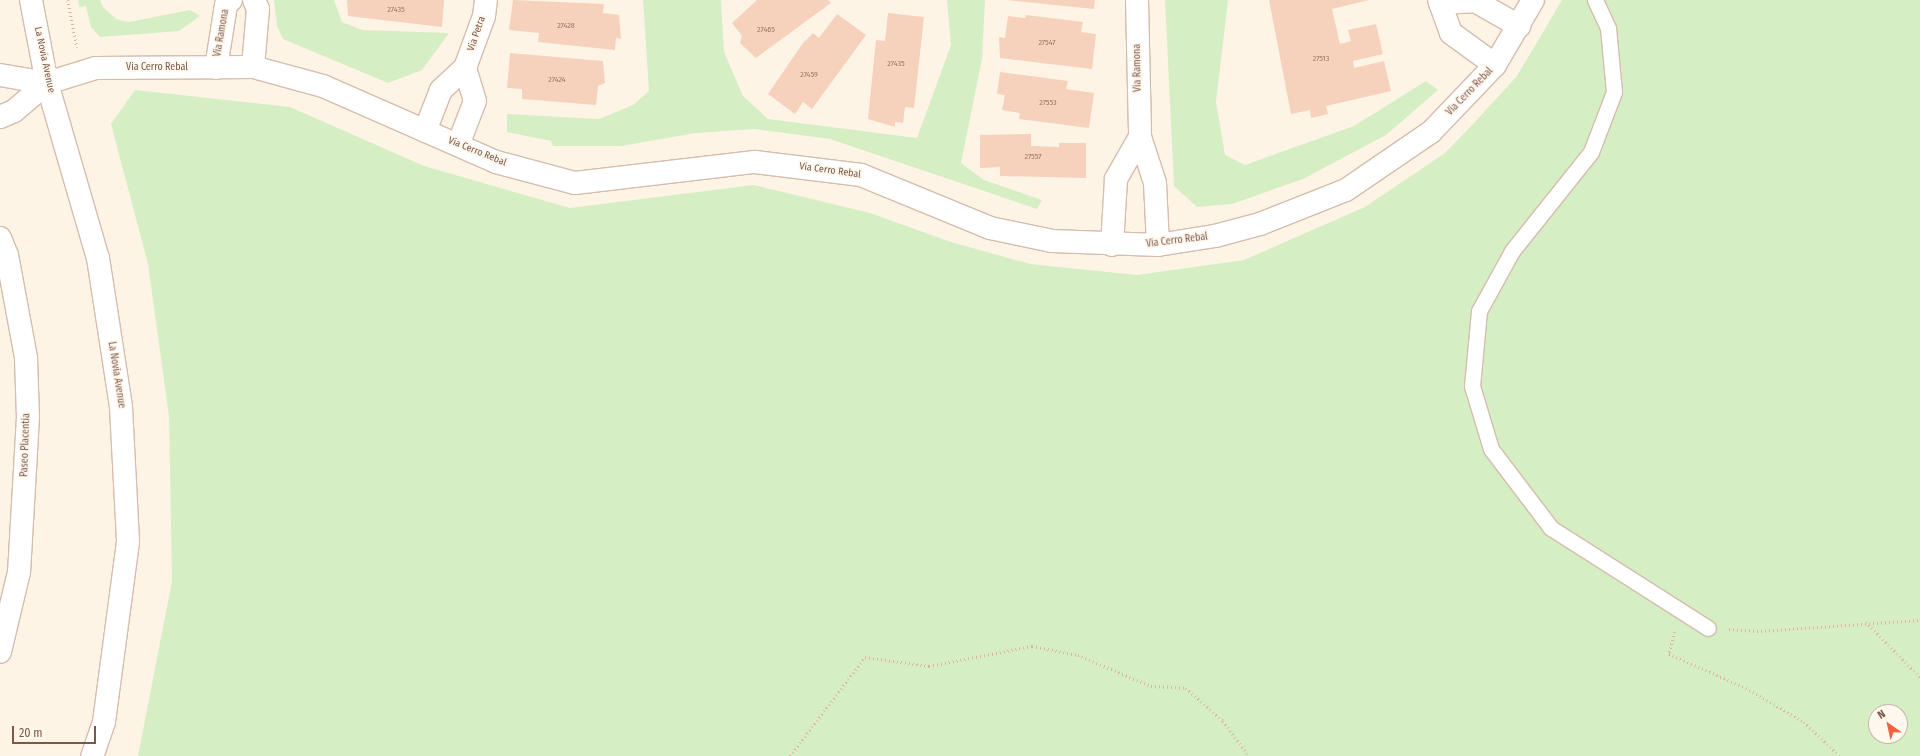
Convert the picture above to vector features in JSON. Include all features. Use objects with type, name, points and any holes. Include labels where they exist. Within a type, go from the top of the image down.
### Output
[{"type":"street","name":"La Novia Avenue","points":[[31,0],[47,83],[98,258],[122,407],[128,542],[104,722],[92,756]]},
{"type":"street","name":"Via Ramona","points":[[216,68],[226,6],[232,0]]},
{"type":"street","points":[[254,0],[258,10],[254,67]]},
{"type":"street","name":"Via Petra","points":[[425,131],[440,90],[465,68],[484,16],[486,0]]},
{"type":"street","name":"Via Ramona","points":[[1137,0],[1140,136],[1155,183],[1158,245]]},
{"type":"street","name":"Via Cerro Rebal","points":[[47,83],[96,68],[254,67],[323,86],[496,162],[575,183],[755,162],[861,175],[990,228],[1052,241],[1112,245],[1158,245],[1215,236],[1260,224],[1346,190],[1431,132],[1495,65],[1533,0]]},
{"type":"street","points":[[1495,65],[1451,32],[1440,1],[1475,1],[1519,26]]},
{"type":"street","points":[[458,145],[475,101],[465,68]]},
{"type":"street","points":[[0,75],[47,83]]},
{"type":"street","points":[[0,117],[14,111],[47,83]]},
{"type":"street","points":[[1112,245],[1116,179],[1140,136]]},
{"type":"street","name":"Paseo Placentia","points":[[0,238],[7,255],[26,358],[28,417],[20,572],[0,652]]},
{"type":"lane","points":[[1595,0],[1608,28],[1614,92],[1591,152],[1512,251],[1479,311],[1472,386],[1491,449],[1551,528],[1708,628]]},
{"type":"path","points":[[68,0],[82,73]]},
{"type":"path","points":[[1680,610],[1670,654],[1746,688],[1804,722],[1840,756]]},
{"type":"path","points":[[1708,628],[1761,631],[1866,622],[1920,620]]},
{"type":"path","points":[[1866,622],[1920,678]]},
{"type":"path","points":[[790,756],[865,657],[929,666],[1032,646],[1078,655],[1151,686],[1186,688],[1223,721],[1249,756]]},
{"type":"green space","points":[[78,0],[100,0],[103,7],[116,19],[129,22],[190,10],[200,16],[179,31],[100,37],[91,27],[86,6],[79,7]]},
{"type":"green space","points":[[274,0],[334,0],[342,22],[363,30],[449,33],[422,70],[388,83],[283,39],[277,26]]},
{"type":"green space","points":[[643,0],[721,0],[724,52],[743,96],[768,119],[917,138],[951,45],[947,0],[985,0],[982,59],[961,163],[984,180],[1042,200],[1037,209],[830,139],[754,129],[696,133],[621,146],[553,146],[551,141],[507,132],[507,114],[599,119],[633,105],[649,91]]},
{"type":"green space","points":[[1165,0],[1228,0],[1216,102],[1225,155],[1245,165],[1354,126],[1426,81],[1438,90],[1386,135],[1303,179],[1232,204],[1197,207],[1174,186]]},
{"type":"green space","points":[[1562,0],[1920,0],[1920,756],[138,756],[172,581],[169,416],[148,264],[111,124],[135,90],[290,107],[424,166],[570,208],[754,185],[870,213],[951,242],[1030,264],[1137,275],[1244,260],[1365,207],[1445,153],[1517,76]]},
{"type":"building","points":[[347,0],[444,0],[442,27],[348,16]]},
{"type":"building","points":[[513,0],[604,4],[603,13],[619,15],[621,39],[616,38],[615,50],[538,42],[539,33],[509,30]]},
{"type":"building","points":[[757,0],[828,0],[831,3],[756,58],[740,43],[742,36],[732,23]]},
{"type":"building","points":[[1007,0],[1095,0],[1094,9]]},
{"type":"building","points":[[1269,0],[1369,0],[1332,9],[1340,44],[1351,41],[1348,30],[1376,24],[1383,54],[1353,61],[1354,68],[1384,61],[1391,91],[1326,106],[1328,114],[1311,118],[1310,110],[1291,114]]},
{"type":"building","points":[[888,13],[924,17],[914,108],[905,107],[903,123],[895,122],[895,127],[868,119],[876,40],[885,41]]},
{"type":"building","points":[[837,14],[866,35],[812,109],[803,102],[795,114],[768,94],[803,43],[813,33],[819,38]]},
{"type":"building","points":[[1026,15],[1083,22],[1081,32],[1096,34],[1092,69],[1000,58],[999,37],[1005,38],[1008,16],[1025,18]]},
{"type":"building","points":[[510,53],[603,61],[605,83],[598,86],[596,105],[522,99],[522,89],[507,88]]},
{"type":"building","points":[[1000,72],[1068,81],[1066,89],[1094,93],[1089,128],[1019,119],[1020,113],[1002,110],[1005,95],[997,94]]},
{"type":"building","points":[[1031,134],[1031,146],[1059,147],[1059,143],[1086,143],[1086,178],[1000,176],[1000,167],[980,168],[980,135]]}]
